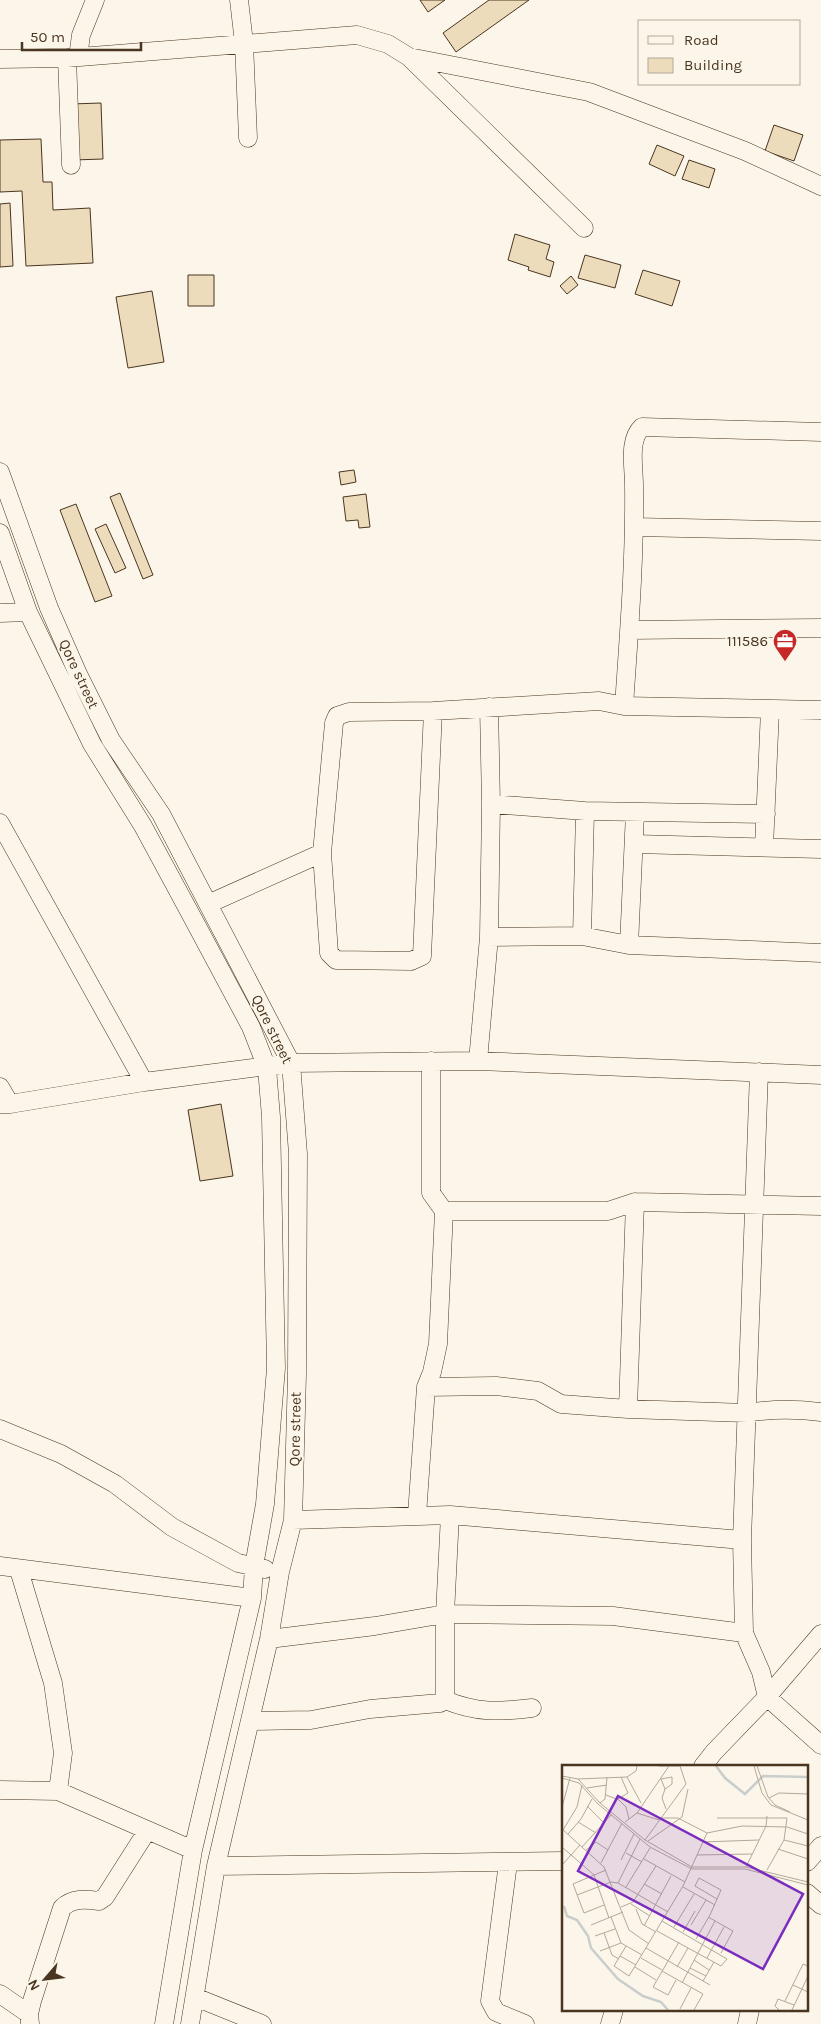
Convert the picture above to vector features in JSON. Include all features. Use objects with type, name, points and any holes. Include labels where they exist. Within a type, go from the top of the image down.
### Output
[{"type":"street","points":[[71,165],[73,58],[95,0]]},
{"type":"street","points":[[239,0],[244,43],[248,138]]},
{"type":"street","points":[[0,59],[73,58],[357,35],[388,44],[409,57],[584,228]]},
{"type":"street","points":[[409,57],[589,92],[744,151],[821,186]]},
{"type":"street","points":[[624,706],[635,527],[634,445],[636,432],[642,427],[821,432]]},
{"type":"street","name":"Qore street","points":[[0,472],[49,608],[78,674],[111,740],[161,814],[291,1063],[298,1154],[297,1374],[293,1520],[280,1572],[262,1672],[216,1866],[190,2024]]},
{"type":"street","points":[[635,527],[821,531]]},
{"type":"street","name":"Qore street","points":[[0,533],[28,612],[92,744],[143,826],[251,1027],[268,1068],[271,1117],[276,1368],[265,1504],[254,1566],[252,1598],[192,1850],[164,2024]]},
{"type":"street","points":[[0,613],[28,612]]},
{"type":"street","points":[[630,630],[821,628]]},
{"type":"street","points":[[432,711],[422,956],[411,961],[336,960],[329,953],[322,854],[334,722],[337,716],[349,712],[432,711],[489,706],[599,701],[624,706],[821,710]]},
{"type":"street","points":[[478,1060],[490,937],[491,804],[489,706]]},
{"type":"street","points":[[764,847],[770,710]]},
{"type":"street","points":[[491,804],[635,813],[766,814]]},
{"type":"street","points":[[582,936],[585,811]]},
{"type":"street","points":[[629,945],[635,813]]},
{"type":"street","points":[[0,823],[144,1082]]},
{"type":"street","points":[[635,844],[821,849]]},
{"type":"street","points":[[208,904],[322,854]]},
{"type":"street","points":[[490,937],[582,936],[629,945],[821,953]]},
{"type":"street","points":[[0,1087],[5,1104],[144,1082],[268,1068],[291,1063],[478,1060],[821,1075]]},
{"type":"street","points":[[417,1515],[426,1387],[432,1372],[438,1344],[444,1211],[431,1193],[431,1061]]},
{"type":"street","points":[[759,1072],[742,1540],[744,1633],[761,1672],[767,1697],[821,1745]]},
{"type":"street","points":[[444,1211],[608,1211],[635,1202],[821,1206]]},
{"type":"street","points":[[628,1409],[635,1202]]},
{"type":"street","points":[[426,1387],[496,1386],[538,1390],[561,1404],[628,1409],[746,1413],[762,1410],[821,1412]]},
{"type":"street","points":[[0,1429],[69,1458],[115,1484],[172,1527],[238,1563],[280,1572]]},
{"type":"street","points":[[293,1520],[417,1515],[450,1516],[742,1540]]},
{"type":"street","points":[[446,1700],[445,1614],[450,1516]]},
{"type":"street","points":[[0,1566],[19,1570],[252,1598]]},
{"type":"street","points":[[19,1570],[53,1683],[63,1753],[58,1791]]},
{"type":"street","points":[[269,1639],[374,1626],[445,1614],[613,1616],[744,1633]]},
{"type":"street","points":[[704,1765],[767,1697],[821,1634]]},
{"type":"street","points":[[236,1668],[262,1672]]},
{"type":"street","points":[[251,1721],[310,1720],[370,1709],[440,1703],[446,1700],[466,1708],[488,1712],[532,1708]]},
{"type":"street","points":[[0,1790],[58,1791],[192,1850]]},
{"type":"street","points":[[0,1994],[29,2019],[62,1908],[68,1902],[79,1900],[99,1901],[105,1896],[147,1831]]},
{"type":"street","points":[[808,1861],[821,1846]]},
{"type":"street","points":[[216,1866],[562,1861]]},
{"type":"street","points":[[508,1863],[490,2001],[496,2012],[525,2024]]},
{"type":"street","points":[[808,1894],[821,1905]]},
{"type":"street","points":[[195,1997],[262,2024]]},
{"type":"building","points":[[420,0],[445,0],[428,12]]},
{"type":"building","points":[[489,0],[529,0],[456,52],[443,33]]},
{"type":"building","points":[[101,103],[103,159],[73,160],[71,104]]},
{"type":"building","points":[[774,125],[803,135],[794,161],[765,151]]},
{"type":"building","points":[[41,139],[43,182],[52,182],[53,210],[90,208],[93,263],[26,266],[22,191],[0,192],[0,140]]},
{"type":"building","points":[[657,145],[684,156],[675,176],[649,164]]},
{"type":"building","points":[[689,160],[715,169],[709,188],[682,179]]},
{"type":"building","points":[[10,203],[13,266],[0,267],[0,204]]},
{"type":"building","points":[[515,234],[550,245],[546,259],[554,262],[550,277],[528,270],[529,267],[508,260]]},
{"type":"building","points":[[585,255],[621,265],[615,288],[578,278]]},
{"type":"building","points":[[643,270],[680,281],[672,306],[635,294]]},
{"type":"building","points":[[188,275],[214,275],[214,306],[188,306]]},
{"type":"building","points":[[571,276],[578,285],[567,294],[560,286]]},
{"type":"building","points":[[152,291],[164,362],[128,368],[116,297]]},
{"type":"building","points":[[354,470],[356,482],[341,485],[339,472]]},
{"type":"building","points":[[120,493],[153,575],[143,579],[110,497]]},
{"type":"building","points":[[366,494],[370,527],[359,528],[358,520],[346,521],[343,497]]},
{"type":"building","points":[[76,504],[112,596],[95,602],[60,510]]},
{"type":"building","points":[[106,524],[126,568],[115,573],[95,529]]},
{"type":"building","points":[[221,1104],[233,1176],[200,1181],[188,1110]]},
{"type":"place","name":"111586","points":[[785,662]]}]
